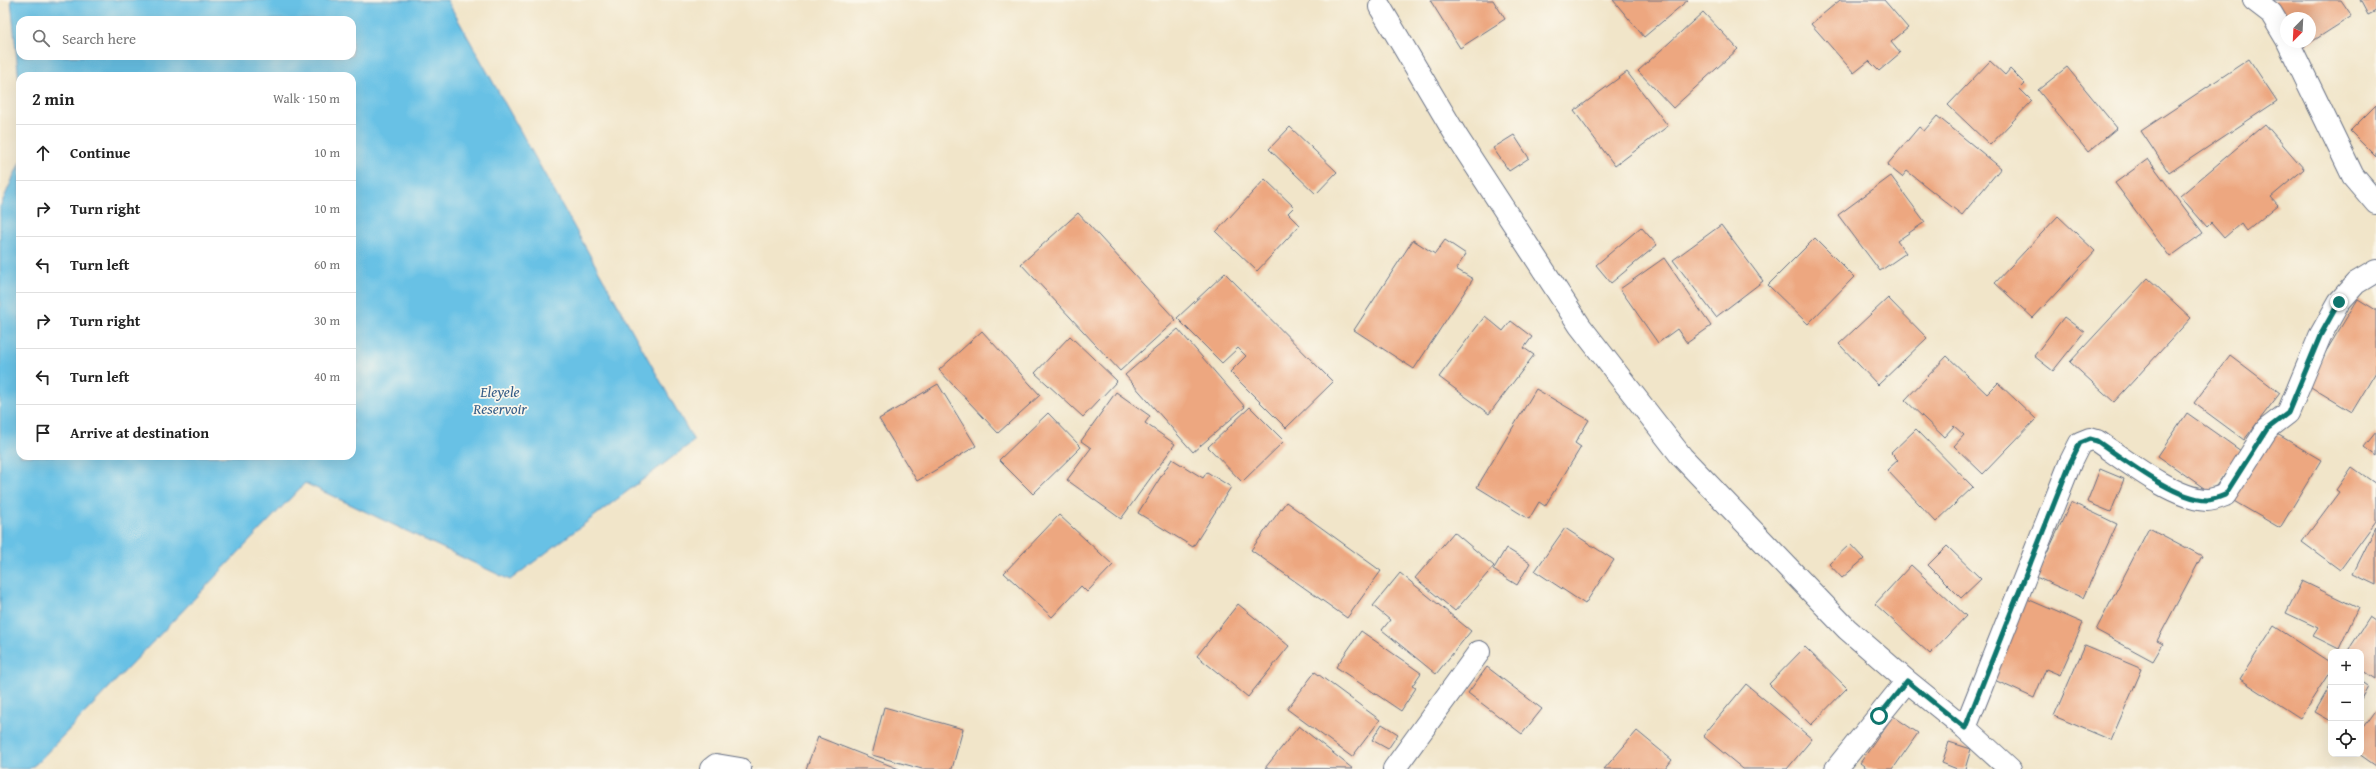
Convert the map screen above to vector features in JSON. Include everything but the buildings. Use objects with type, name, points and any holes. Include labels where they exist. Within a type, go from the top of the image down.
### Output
[{"type":"street","points":[[2254,0],[2270,13],[2280,29]]},
{"type":"street","points":[[1380,7],[1457,137],[1580,326],[1682,457],[1847,629],[1907,681],[1965,728],[2010,769]]},
{"type":"street","points":[[2291,48],[2353,176],[2376,203]]},
{"type":"street","points":[[1965,728],[2071,461],[2080,443],[2090,439],[2097,441],[2146,475],[2188,496],[2208,500],[2225,495],[2267,429],[2288,413],[2320,336],[2339,302],[2356,283],[2376,271]]},
{"type":"street","points":[[1394,769],[1479,652]]},
{"type":"street","points":[[1836,769],[1907,681]]},
{"type":"street","points":[[711,769],[716,765],[740,769]]},
{"type":"water","name":"Eleyele Reservoir","points":[[11,0],[447,0],[694,441],[510,580],[305,483],[37,763],[29,769],[0,769],[0,207],[16,171],[16,460],[356,460],[356,72],[18,72],[17,60],[356,60],[356,16],[16,16],[16,51]]},
{"type":"route","points":[[1879,716],[1907,681],[1965,728],[2071,461],[2080,443],[2090,439],[2097,441],[2146,475],[2188,496],[2208,500],[2225,495],[2267,429],[2288,413],[2320,336],[2339,302]]}]
